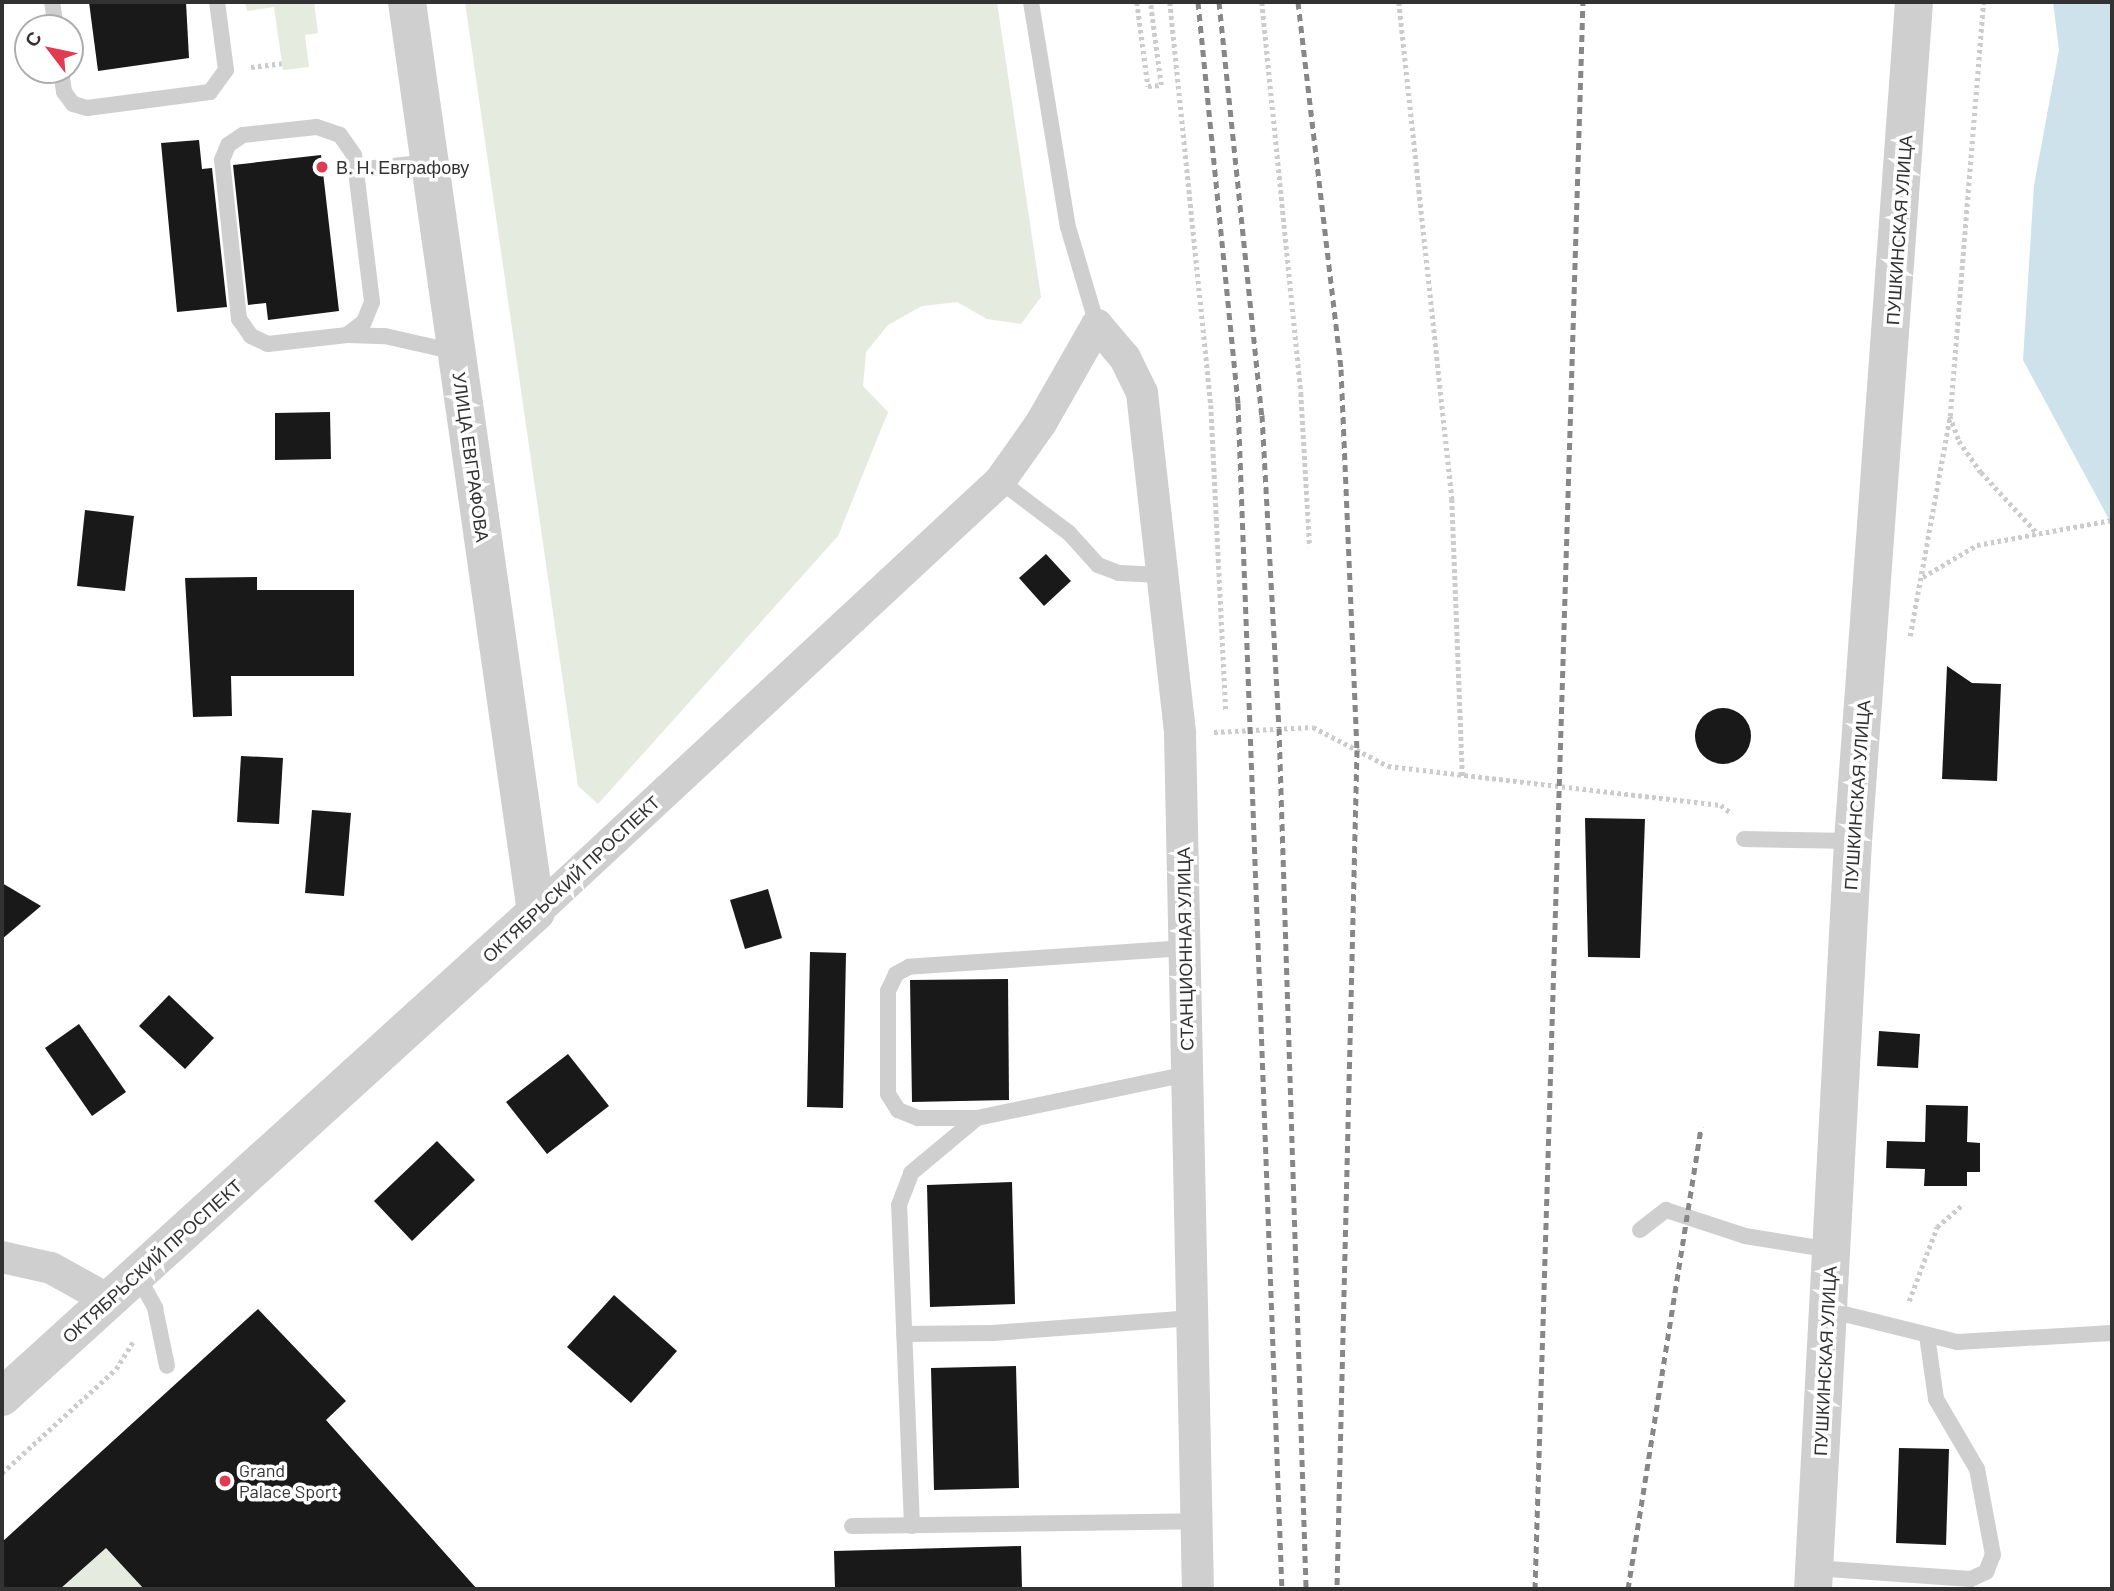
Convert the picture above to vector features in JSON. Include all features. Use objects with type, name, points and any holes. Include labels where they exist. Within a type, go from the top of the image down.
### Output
[{"type":"street","name":"УЛИЦА ЕВГРАФОВА","points":[[407,2],[536,912]]},
{"type":"street","name":"ПУШКИНСКАЯ УЛИЦА","points":[[1813,1579],[1853,841],[1914,2]]},
{"type":"street","name":"ОКТЯБРЬСКИЙ ПРОСПЕКТ","points":[[2,1398],[536,912],[1000,481],[1041,423],[1097,325]]},
{"type":"street","name":"СТАНЦИОННАЯ УЛИЦА","points":[[1097,325],[1125,358],[1142,393],[1180,733],[1198,1589]]},
{"type":"street","points":[[2,1257],[51,1268],[109,1300]]},
{"type":"lane","points":[[63,84],[64,92],[73,104],[87,108],[210,92],[226,70],[216,2]]},
{"type":"lane","points":[[1031,2],[1068,228],[1097,325]]},
{"type":"lane","points":[[347,335],[364,322],[372,302],[354,155],[340,135],[317,127],[243,135],[228,145],[222,160],[239,319],[251,336],[268,344],[347,335],[385,336],[456,352]]},
{"type":"lane","points":[[356,170],[429,162]]},
{"type":"lane","points":[[1000,481],[1069,533],[1098,565],[1119,573],[1162,575]]},
{"type":"lane","points":[[1744,839],[1853,841]]},
{"type":"lane","points":[[1185,948],[909,967],[896,974],[888,991],[888,1094],[898,1111],[918,1118],[977,1118],[1187,1074]]},
{"type":"lane","points":[[912,1526],[899,1205],[911,1173],[977,1118]]},
{"type":"lane","points":[[1640,1230],[1666,1210],[1758,1239],[1831,1250]]},
{"type":"lane","points":[[137,1275],[155,1308],[167,1366]]},
{"type":"lane","points":[[1828,1311],[1905,1326],[1927,1336],[1957,1342],[2112,1333]]},
{"type":"lane","points":[[904,1334],[993,1333],[1192,1318]]},
{"type":"lane","points":[[1813,1579],[1971,1579],[1986,1572],[1993,1555],[1977,1469],[1936,1399],[1927,1336]]},
{"type":"lane","points":[[852,1526],[1197,1521]]},
{"type":"path","points":[[1137,2],[1148,86],[1161,85],[1150,2]]},
{"type":"path","points":[[1170,2],[1211,405],[1226,710]]},
{"type":"path","points":[[1262,2],[1301,393],[1310,547]]},
{"type":"path","points":[[1399,2],[1452,499],[1463,779]]},
{"type":"path","points":[[1908,643],[1923,577],[1950,416],[1983,2]]},
{"type":"path","points":[[1950,416],[1980,472],[2038,534]]},
{"type":"path","points":[[1923,577],[1977,545],[2112,520]]},
{"type":"path","points":[[1180,733],[1313,727],[1388,766],[1463,779],[1721,805],[1739,820],[1744,839]]},
{"type":"path","points":[[1905,1326],[1913,1282],[1937,1227],[1963,1204]]},
{"type":"path","points":[[2,1473],[116,1368],[155,1308]]},
{"type":"shaded area","points":[[245,2],[314,2],[318,33],[305,35],[309,67],[283,70],[274,7],[247,11]]},
{"type":"shaded area","points":[[465,2],[997,2],[1041,297],[1021,324],[987,319],[957,302],[922,306],[888,325],[866,352],[863,386],[888,412],[838,536],[598,804],[578,786]]},
{"type":"shaded area","points":[[106,1548],[144,1589],[60,1589]]},
{"type":"water","points":[[2053,2],[2112,2],[2112,525],[2023,360],[2034,185],[2059,50]]},
{"type":"building","points":[[89,2],[186,2],[189,58],[98,71]]},
{"type":"building","points":[[199,140],[202,169],[212,168],[227,307],[177,312],[161,143]]},
{"type":"building","points":[[321,155],[339,311],[268,320],[266,303],[248,305],[233,165]]},
{"type":"building","points":[[330,412],[331,459],[275,460],[275,413]]},
{"type":"building","points":[[85,510],[134,516],[125,591],[77,586]]},
{"type":"building","points":[[1046,554],[1071,581],[1044,606],[1019,578]]},
{"type":"building","points":[[257,577],[257,590],[354,590],[354,676],[231,676],[232,716],[193,717],[185,578]]},
{"type":"building","points":[[1947,666],[1972,683],[2001,684],[1997,781],[1942,779]]},
{"type":"building","points":[[1723,708],[1738,713],[1746,721],[1751,736],[1746,751],[1738,759],[1723,764],[1708,759],[1700,751],[1695,736],[1700,721],[1708,713]]},
{"type":"building","points":[[241,756],[283,758],[279,824],[237,822]]},
{"type":"building","points":[[312,810],[351,813],[344,896],[305,893]]},
{"type":"building","points":[[1585,818],[1645,819],[1640,958],[1588,957]]},
{"type":"building","points":[[2,883],[41,906],[2,939]]},
{"type":"building","points":[[768,889],[782,938],[745,949],[730,900]]},
{"type":"building","points":[[810,952],[846,953],[843,1108],[807,1107]]},
{"type":"building","points":[[1008,979],[1009,1100],[912,1102],[910,980]]},
{"type":"building","points":[[169,995],[214,1038],[185,1069],[139,1026]]},
{"type":"building","points":[[79,1024],[126,1092],[92,1116],[45,1048]]},
{"type":"building","points":[[1879,1031],[1920,1034],[1918,1068],[1877,1066]]},
{"type":"building","points":[[568,1054],[609,1106],[547,1154],[506,1102]]},
{"type":"building","points":[[1926,1105],[1968,1106],[1967,1142],[1980,1143],[1980,1172],[1967,1172],[1967,1186],[1924,1186],[1925,1169],[1886,1168],[1887,1141],[1925,1142]]},
{"type":"building","points":[[437,1141],[475,1180],[412,1241],[374,1201]]},
{"type":"building","points":[[1012,1182],[1015,1304],[930,1307],[927,1185]]},
{"type":"building","points":[[614,1295],[677,1351],[631,1403],[567,1347]]},
{"type":"building","name":"Grand Palace Sport","points":[[258,1309],[346,1401],[326,1420],[477,1589],[144,1589],[106,1548],[60,1589],[2,1589],[2,1542]]},
{"type":"building","points":[[1016,1366],[1019,1488],[934,1490],[931,1368]]},
{"type":"building","points":[[1899,1448],[1949,1449],[1946,1545],[1896,1543]]},
{"type":"building","points":[[1021,1546],[1022,1589],[835,1589],[834,1551]]},
{"type":"railway","points":[[1198,2],[1238,403],[1282,1589]]},
{"type":"railway","points":[[1219,2],[1262,415],[1279,728],[1306,1589]]},
{"type":"railway","points":[[1298,2],[1341,369],[1357,750],[1337,1589]]},
{"type":"railway","points":[[1535,1589],[1583,2]]},
{"type":"railway","points":[[1628,1589],[1701,1127]]},
{"type":"place","name":"В. Н. Евграфову","points":[[322,167]]},
{"type":"place","name":"Grand Palace Sport","points":[[225,1481]]}]
